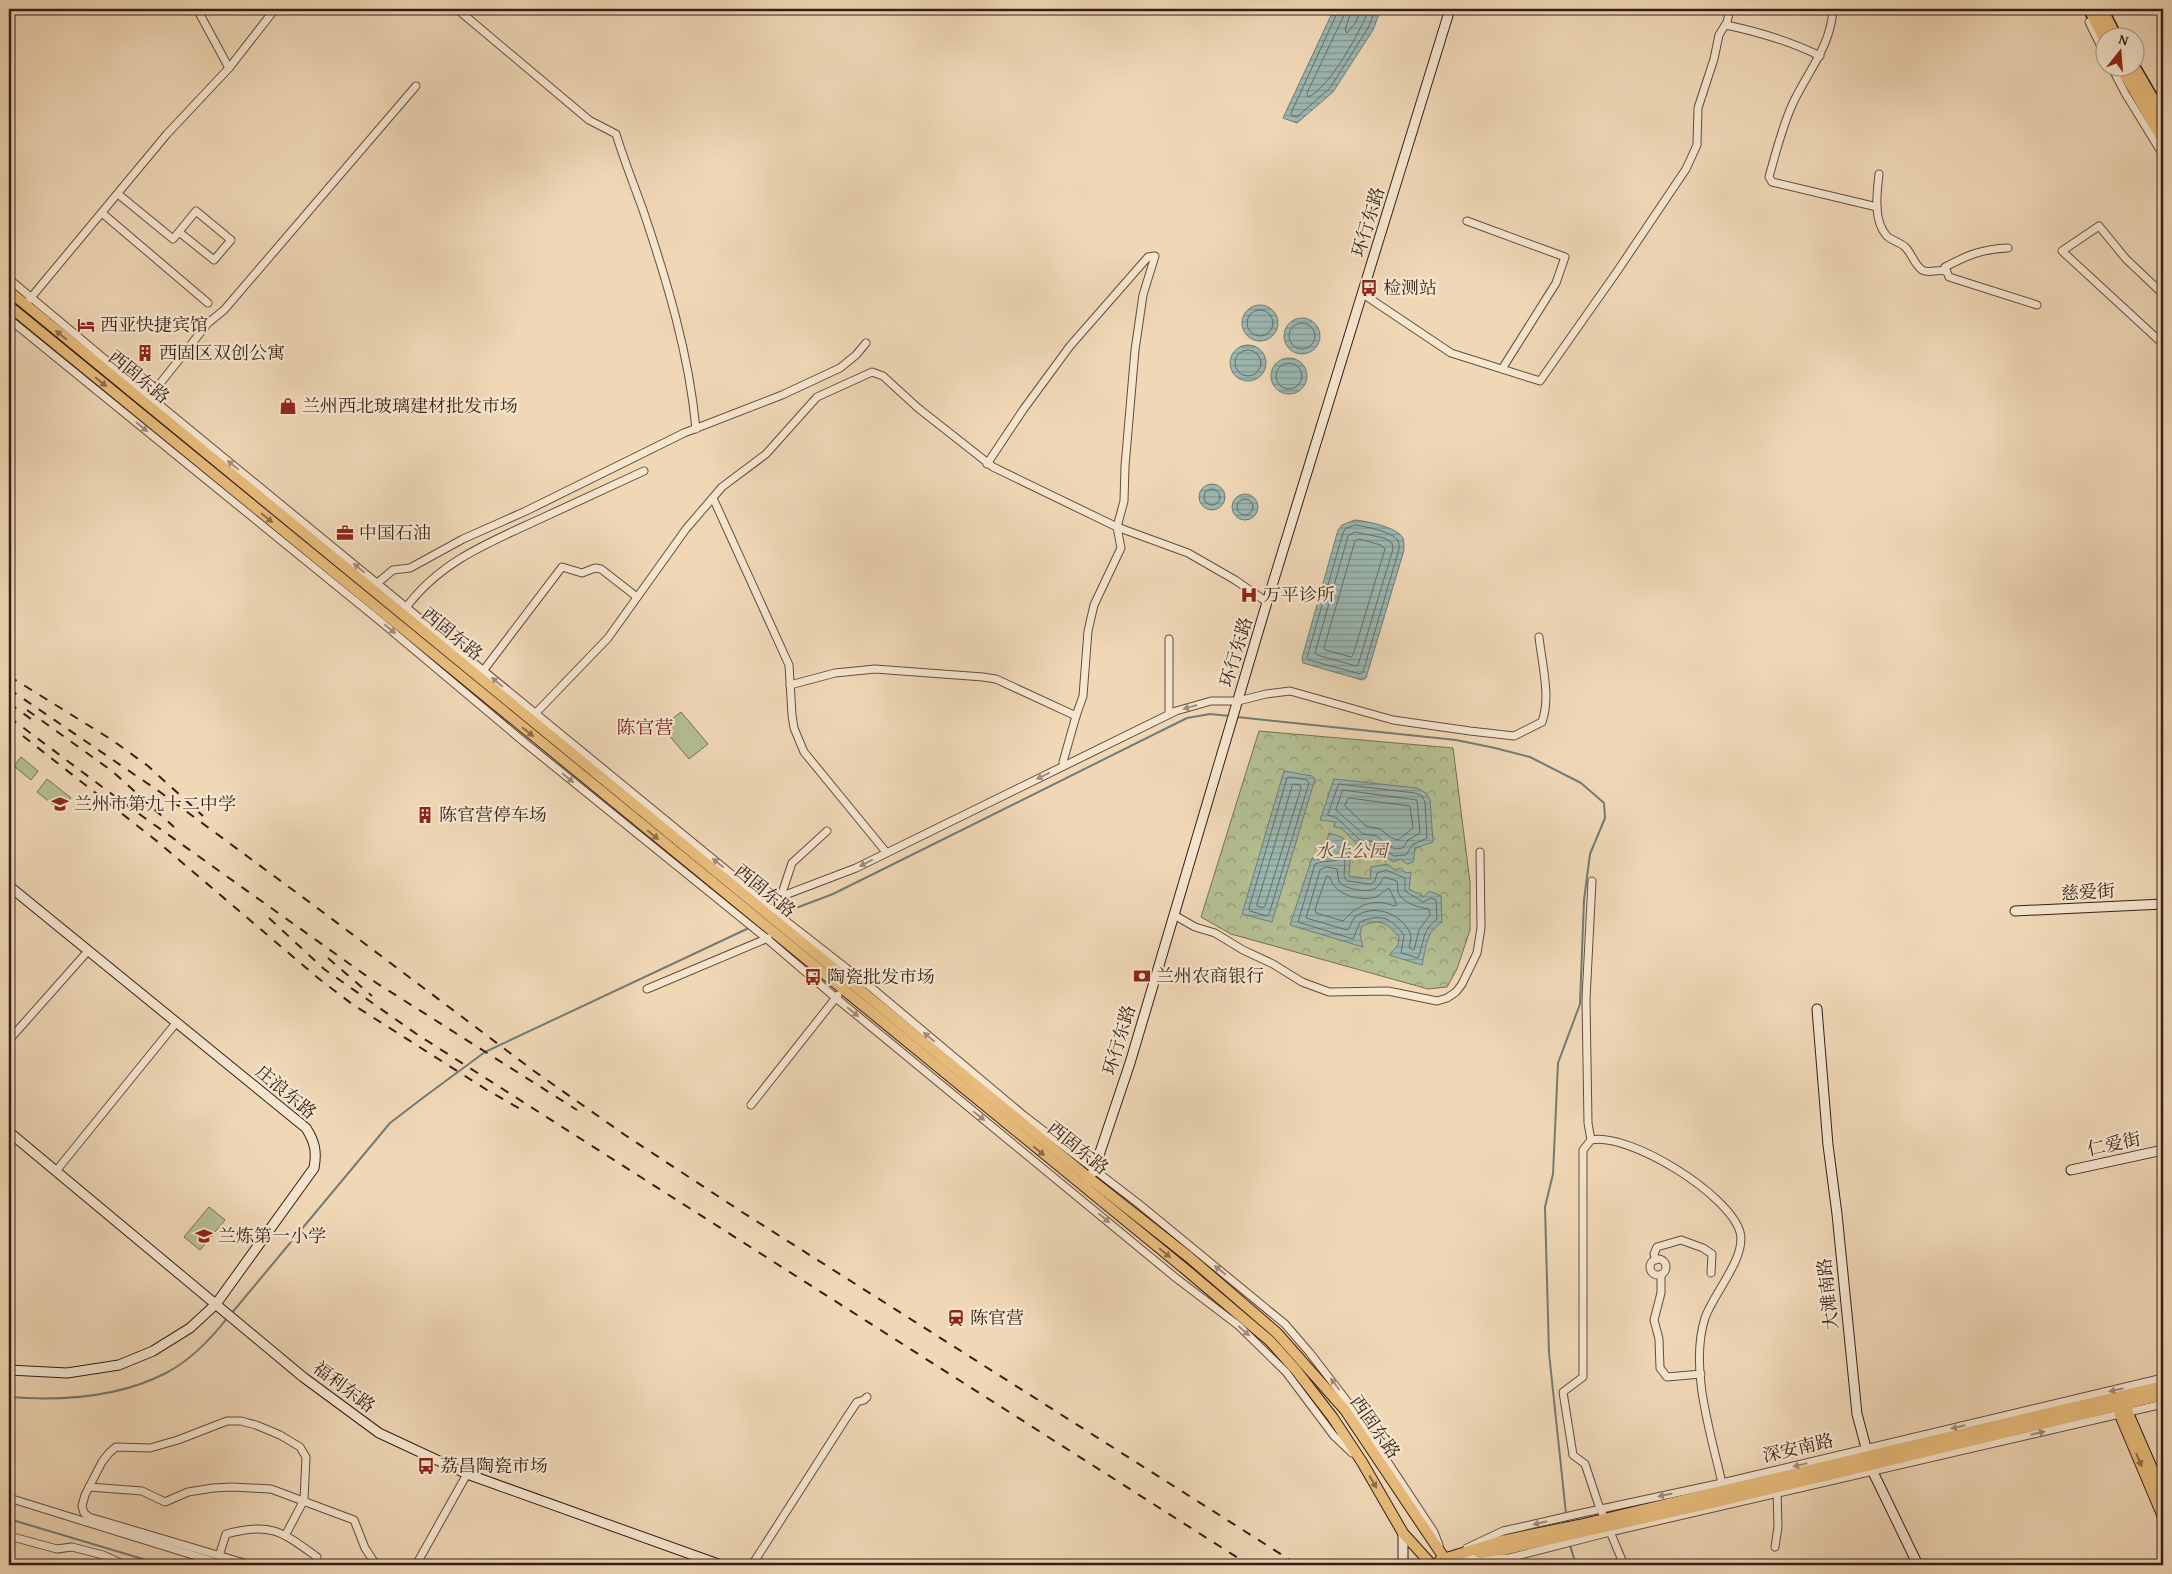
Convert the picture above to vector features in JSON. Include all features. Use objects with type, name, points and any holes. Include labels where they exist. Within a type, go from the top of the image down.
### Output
[{"type":"highway","points":[[2090,9],[2100,28]]},
{"type":"highway","points":[[2101,9],[2111,28]]},
{"type":"highway","points":[[2128,78],[2163,138]]},
{"type":"highway","points":[[2140,78],[2163,118]]},
{"type":"main road","name":"西固东路","points":[[10,300],[28,301],[762,906],[849,981],[1092,1174],[1278,1333],[1345,1410],[1446,1562]]},
{"type":"main road","name":"西固东路","points":[[10,300],[839,994],[918,1052],[1080,1192],[1185,1269],[1270,1341],[1302,1377],[1333,1418],[1362,1462],[1403,1533],[1431,1565]]},
{"type":"main road","points":[[918,1052],[926,1043]]},
{"type":"main road","name":"深安南路","points":[[2122,1405],[2163,1386]]},
{"type":"main road","name":"深安南路","points":[[1446,1562],[1506,1544],[1869,1460],[2163,1395]]},
{"type":"main road","points":[[2122,1405],[2163,1494]]},
{"type":"main road","points":[[2122,1405],[2163,1517]]},
{"type":"main road","name":"深安南路","points":[[1607,1521],[1777,1490],[1869,1460]]},
{"type":"main road","points":[[1431,1565],[1446,1562]]},
{"type":"street","points":[[197,9],[229,68]]},
{"type":"street","points":[[9,279],[28,301],[167,134],[229,68],[276,9]]},
{"type":"street","points":[[458,9],[589,120],[616,134],[648,227],[682,340],[692,388],[696,429]]},
{"type":"street","name":"环行东路","points":[[1080,1192],[1092,1174],[1130,1063],[1267,602],[1450,9]]},
{"type":"street","points":[[1363,294],[1451,352],[1540,381],[1616,273],[1686,168],[1697,145],[1698,108],[1714,59],[1719,35],[1726,25],[1730,9]]},
{"type":"street","points":[[1833,9],[1832,22],[1820,56],[1793,103],[1782,130],[1769,177],[1772,182],[1878,207]]},
{"type":"street","points":[[2089,22],[2094,32]]},
{"type":"street","points":[[1726,25],[1751,30],[1788,42],[1820,56]]},
{"type":"street","points":[[2117,78],[2163,155]]},
{"type":"street","points":[[147,400],[208,322],[224,310],[416,86]]},
{"type":"street","points":[[1879,174],[1878,207],[1886,236],[1906,247],[1922,270],[1927,272],[1945,271]]},
{"type":"street","points":[[118,194],[173,239],[196,211],[231,240],[214,260],[179,232]]},
{"type":"street","points":[[102,213],[208,303]]},
{"type":"street","points":[[1467,221],[1565,257],[1556,283],[1502,369]]},
{"type":"street","points":[[2163,294],[2126,259],[2099,226],[2062,251],[2163,344]]},
{"type":"street","points":[[1945,271],[1945,268],[1974,252],[2008,248]]},
{"type":"street","points":[[987,464],[1023,410],[1070,346],[1148,257],[1155,256],[1143,295],[1135,350],[1125,466],[1124,501],[1117,527],[1121,548],[1094,605],[1088,631],[1083,696],[1063,762]]},
{"type":"street","points":[[1945,271],[1948,277],[2037,305]]},
{"type":"street","points":[[9,319],[380,620],[532,748],[746,915],[781,896],[856,868],[1169,714],[1211,701],[1237,703],[1266,694],[1290,691],[1393,720],[1514,736],[1542,722],[1546,712],[1539,637]]},
{"type":"street","points":[[374,586],[393,570],[410,568],[463,539],[696,429],[840,368],[856,355],[866,342]]},
{"type":"street","points":[[644,471],[475,550],[444,568],[422,587],[404,610],[483,671],[532,716],[608,638],[686,530],[722,487],[766,454],[818,397],[872,372],[883,376],[918,408],[987,464],[1117,527],[1188,553],[1235,580],[1267,602]]},
{"type":"street","points":[[713,498],[789,665],[794,728],[804,752],[886,852]]},
{"type":"street","points":[[483,671],[562,567],[582,573],[595,568],[601,569],[637,597]]},
{"type":"street","points":[[1169,640],[1169,714]]},
{"type":"street","points":[[790,685],[835,673],[875,669],[983,677],[996,679],[1076,716]]},
{"type":"street","points":[[781,896],[792,863],[827,831]]},
{"type":"street","points":[[1174,915],[1195,927],[1216,933],[1302,982],[1329,992],[1388,991],[1437,1001],[1447,998],[1456,992],[1477,953],[1481,928],[1480,852]]},
{"type":"street","points":[[1592,881],[1586,999],[1588,1124],[1591,1140],[1583,1150],[1583,1377],[1563,1392],[1573,1455],[1585,1464],[1598,1503],[1624,1565]]},
{"type":"street","name":"庄浪东路","points":[[9,886],[306,1128],[314,1139],[316,1156],[314,1168],[218,1305],[190,1328],[153,1351],[119,1365],[67,1374],[9,1370]]},
{"type":"street","name":"慈爱街","points":[[2015,911],[2163,904]]},
{"type":"street","points":[[647,989],[769,935],[785,926],[873,989],[1092,1174]]},
{"type":"street","points":[[9,1040],[88,951]]},
{"type":"street","points":[[751,1105],[849,981]]},
{"type":"street","points":[[839,994],[1080,1192]]},
{"type":"street","name":"大滩南路","points":[[1817,1009],[1828,1144],[1857,1414],[1869,1460],[1918,1565]]},
{"type":"street","points":[[56,1171],[176,1023]]},
{"type":"street","name":"福利东路","points":[[9,1132],[303,1377],[379,1433],[468,1474],[721,1565]]},
{"type":"street","points":[[1591,1140],[1618,1144],[1651,1154],[1678,1169],[1717,1200],[1740,1232],[1741,1244],[1738,1256],[1705,1318],[1702,1330],[1701,1389],[1722,1483]]},
{"type":"street","name":"仁爱街","points":[[2071,1170],[2163,1150]]},
{"type":"street","points":[[1701,1374],[1667,1377],[1660,1368],[1659,1339],[1654,1320],[1661,1293],[1661,1274],[1665,1271],[1666,1265],[1662,1261],[1656,1260],[1654,1254],[1657,1247],[1681,1240],[1703,1248],[1712,1254],[1711,1273]]},
{"type":"street","name":"深安南路","points":[[1446,1562],[1506,1544],[1607,1521],[1722,1483],[1869,1460],[2163,1378]]},
{"type":"street","points":[[752,1565],[857,1402],[864,1400],[867,1396]]},
{"type":"street","name":"深安南路","points":[[2122,1405],[2163,1404]]},
{"type":"street","points":[[251,1565],[89,1517],[84,1513],[82,1506],[85,1495],[105,1457],[116,1447],[150,1448],[178,1440],[227,1421],[241,1421],[280,1435],[300,1447],[306,1457],[304,1500],[286,1534]]},
{"type":"street","points":[[416,1565],[468,1474]]},
{"type":"street","points":[[90,1487],[142,1491],[164,1502],[188,1492],[232,1487],[271,1489],[288,1497],[304,1500],[354,1520],[365,1548],[376,1565]]},
{"type":"street","points":[[1775,1546],[1778,1527],[1777,1490]]},
{"type":"street","points":[[9,1498],[226,1565]]},
{"type":"street","points":[[220,1556],[226,1534],[263,1528],[286,1534],[317,1557]]},
{"type":"street","points":[[1403,1533],[1404,1565]]},
{"type":"street","points":[[9,1536],[57,1549],[72,1547],[103,1555],[125,1565]]},
{"type":"green space","points":[[681,712],[708,744],[689,759],[662,727]]},
{"type":"green space","name":"水上公园","points":[[1259,731],[1453,748],[1470,882],[1470,930],[1457,969],[1447,987],[1428,989],[1231,934],[1201,917]]},
{"type":"green space","points":[[21,757],[38,771],[31,780],[14,766]]},
{"type":"green space","points":[[47,779],[71,798],[61,811],[37,792]]},
{"type":"green space","points":[[209,1207],[225,1220],[200,1250],[184,1237]]},
{"type":"water","points":[[1334,9],[1381,9],[1373,30],[1333,92],[1297,123],[1283,118]]},
{"type":"water","points":[[1260,305],[1272,311],[1278,323],[1272,335],[1260,341],[1248,335],[1242,323],[1248,311]]},
{"type":"water","points":[[1302,318],[1314,324],[1320,336],[1314,348],[1302,354],[1290,348],[1284,336],[1290,324]]},
{"type":"water","points":[[1248,345],[1260,351],[1266,363],[1260,375],[1248,381],[1236,375],[1230,363],[1236,351]]},
{"type":"water","points":[[1289,358],[1301,364],[1307,376],[1301,388],[1289,394],[1277,388],[1271,376],[1277,364]]},
{"type":"water","points":[[1212,484],[1221,488],[1225,497],[1221,506],[1212,510],[1203,506],[1199,497],[1203,488]]},
{"type":"water","points":[[1245,494],[1254,498],[1258,507],[1254,516],[1245,520],[1236,516],[1232,507],[1236,498]]},
{"type":"water","points":[[1355,520],[1373,523],[1395,531],[1403,538],[1404,544],[1404,550],[1366,678],[1362,680],[1303,663],[1302,658],[1338,530],[1342,525]]},
{"type":"water","points":[[1284,771],[1312,776],[1315,779],[1272,922],[1242,914]]},
{"type":"water","points":[[1334,779],[1417,788],[1426,793],[1430,800],[1433,842],[1415,848],[1413,862],[1407,864],[1401,859],[1393,862],[1386,856],[1378,859],[1372,853],[1373,846],[1358,845],[1341,828],[1334,827],[1335,822],[1320,820]]},
{"type":"water","points":[[1329,833],[1342,837],[1351,847],[1349,876],[1370,879],[1371,867],[1387,864],[1395,870],[1401,868],[1406,873],[1411,872],[1409,889],[1424,897],[1429,891],[1441,896],[1442,922],[1430,935],[1422,965],[1389,955],[1398,945],[1399,937],[1391,928],[1383,923],[1374,922],[1362,926],[1360,934],[1363,947],[1290,925],[1312,858],[1322,857]]},
{"type":"waterway","points":[[780,914],[833,894],[1187,718],[1210,714],[1230,716]]},
{"type":"waterway","points":[[1237,717],[1456,740],[1495,748],[1530,757],[1581,783],[1604,803],[1605,818],[1590,854],[1584,900],[1580,1004],[1558,1063],[1553,1174],[1545,1207],[1549,1353],[1567,1523]]},
{"type":"waterway","points":[[231,1314],[390,1123],[424,1097],[485,1052],[751,927]]},
{"type":"waterway","points":[[9,1397],[69,1398],[109,1393],[129,1388],[175,1368],[208,1341],[228,1317]]},
{"type":"waterway","points":[[9,1519],[163,1565]]},
{"type":"waterway","points":[[1570,1545],[1576,1565]]},
{"type":"railway","points":[[9,676],[112,740],[148,766],[203,816]]},
{"type":"railway","points":[[9,689],[160,792],[534,1071],[625,1135],[742,1212],[1298,1565]]},
{"type":"railway","points":[[9,703],[31,719]]},
{"type":"railway","points":[[27,710],[112,771],[174,827]]},
{"type":"railway","points":[[9,717],[121,801],[375,982],[577,1110]]},
{"type":"railway","points":[[23,736],[158,842],[318,978],[352,1004],[487,1090],[522,1110]]},
{"type":"railway","points":[[269,918],[324,969],[418,1035],[1249,1565]]},
{"type":"railway","points":[[328,958],[372,996]]},
{"type":"place","name":"检测站","points":[[1369,288]]},
{"type":"place","name":"西亚快捷宾馆","points":[[86,325]]},
{"type":"place","name":"西固区双创公寓","points":[[145,353]]},
{"type":"place","name":"兰州西北玻璃建材批发市场","points":[[288,406]]},
{"type":"place","name":"中国石油","points":[[345,533]]},
{"type":"place","name":"万平诊所","points":[[1249,595]]},
{"type":"place","name":"兰州市第九十二中学","points":[[60,804]]},
{"type":"place","name":"陈官营停车场","points":[[425,815]]},
{"type":"place","name":"兰州农商银行","points":[[1142,976]]},
{"type":"place","name":"陶瓷批发市场","points":[[813,977]]},
{"type":"place","name":"兰炼第一小学","points":[[204,1236]]},
{"type":"place","name":"陈官营","points":[[956,1318]]},
{"type":"place","name":"荔昌陶瓷市场","points":[[426,1466]]},
{"type":"district","name":"陈官营","points":[[645,727]]}]
